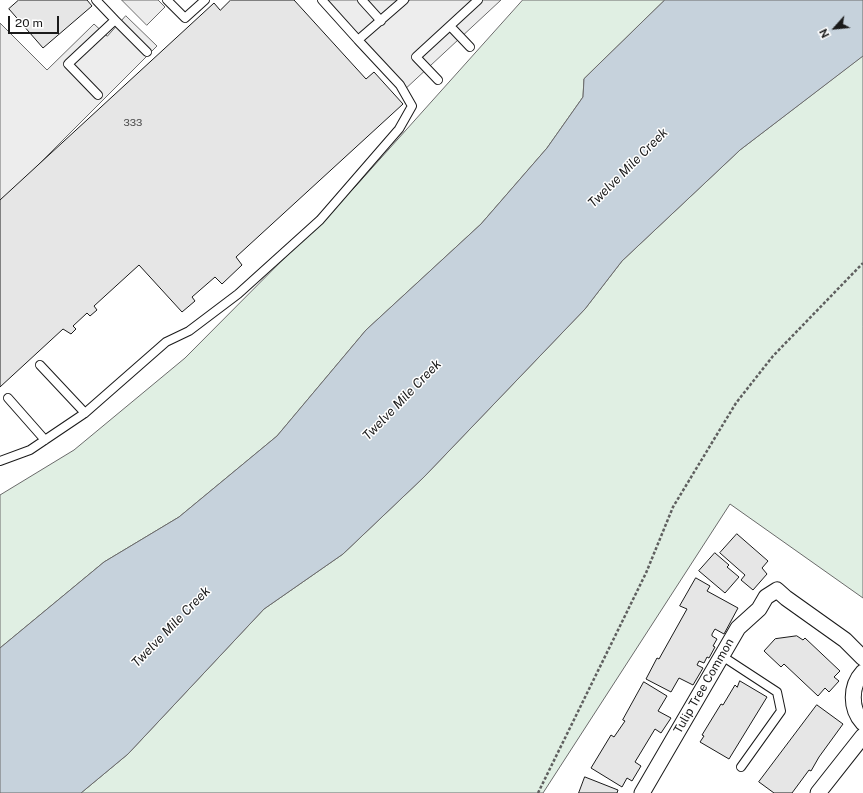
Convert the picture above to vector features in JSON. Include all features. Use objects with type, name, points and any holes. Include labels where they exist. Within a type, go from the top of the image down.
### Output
[{"type":"street","name":"Tulip Tree Common","points":[[642,793],[738,628],[759,609],[766,597],[777,590],[845,640],[863,658]]},
{"type":"street","points":[[863,672],[855,686],[853,698],[855,710],[863,723]]},
{"type":"street","points":[[818,793],[863,736]]},
{"type":"lane","points":[[96,0],[147,52]]},
{"type":"lane","points":[[167,0],[185,18],[206,0]]},
{"type":"lane","points":[[0,462],[30,450],[84,413],[166,342],[189,331],[238,294],[320,220],[399,129],[412,106],[400,85],[322,0]]},
{"type":"lane","points":[[362,0],[381,21]]},
{"type":"lane","points":[[358,40],[404,0]]},
{"type":"lane","points":[[438,80],[416,57],[478,0]]},
{"type":"lane","points":[[98,95],[68,64],[115,20]]},
{"type":"lane","points":[[450,26],[470,47]]},
{"type":"lane","points":[[40,365],[84,413]]},
{"type":"lane","points":[[8,398],[45,440]]},
{"type":"lane","points":[[722,656],[777,692],[781,711],[741,767]]},
{"type":"path","points":[[538,793],[646,573],[673,507],[736,403],[773,356],[863,262]]},
{"type":"green space","points":[[523,0],[665,0],[584,79],[583,97],[547,148],[481,224],[366,330],[277,436],[179,517],[104,562],[0,648],[0,495],[74,450],[185,358],[354,188]]},
{"type":"green space","points":[[863,56],[863,598],[730,504],[543,793],[81,793],[128,754],[264,609],[343,554],[424,477],[585,309],[622,261],[740,150]]},
{"type":"shaded area","points":[[122,0],[158,0],[165,7],[147,25]]},
{"type":"shaded area","points":[[318,0],[396,0],[402,7],[410,0],[501,0],[402,92]]},
{"type":"shaded area","points":[[126,16],[157,46],[0,203],[0,23],[47,70],[94,24],[107,36]]},
{"type":"water","name":"Twelve Mile Creek","points":[[665,0],[863,0],[863,56],[740,150],[622,261],[585,309],[424,477],[343,554],[264,609],[128,754],[81,793],[0,793],[0,648],[104,562],[179,517],[277,436],[366,330],[481,224],[547,148],[583,97],[584,79]]},
{"type":"building","points":[[19,0],[87,0],[92,6],[43,48],[9,9]]},
{"type":"building","points":[[231,0],[294,0],[366,79],[374,72],[403,104],[236,257],[242,265],[222,284],[215,277],[192,297],[195,301],[182,312],[139,265],[94,306],[97,310],[90,316],[87,313],[73,326],[76,329],[71,334],[63,329],[0,387],[0,200],[214,3],[220,10]]},
{"type":"building","points":[[737,534],[768,561],[762,568],[767,574],[753,590],[741,580],[745,575],[720,553]]},
{"type":"building","points":[[715,553],[729,565],[727,567],[739,577],[725,593],[699,571]]},
{"type":"building","points":[[696,578],[710,586],[707,591],[738,608],[724,634],[715,629],[712,634],[712,636],[717,639],[713,646],[715,647],[709,658],[707,657],[704,663],[699,661],[697,665],[703,668],[693,685],[679,678],[671,692],[646,679],[687,609],[680,606]]},
{"type":"building","points":[[797,636],[803,640],[805,638],[840,671],[834,677],[839,681],[829,692],[825,688],[818,696],[784,664],[781,667],[764,651],[775,639]]},
{"type":"building","points":[[740,681],[767,697],[729,759],[700,742],[704,736],[702,735],[721,704],[723,705],[735,685],[737,687]]},
{"type":"building","points":[[644,682],[667,696],[658,711],[671,718],[661,733],[655,729],[635,762],[641,766],[632,781],[627,778],[622,787],[591,768],[611,735],[614,737],[625,721],[623,720]]},
{"type":"building","points":[[817,705],[843,724],[819,757],[811,771],[809,770],[792,793],[774,793],[759,782]]},
{"type":"building","points":[[585,777],[618,790],[617,793],[579,793]]}]
